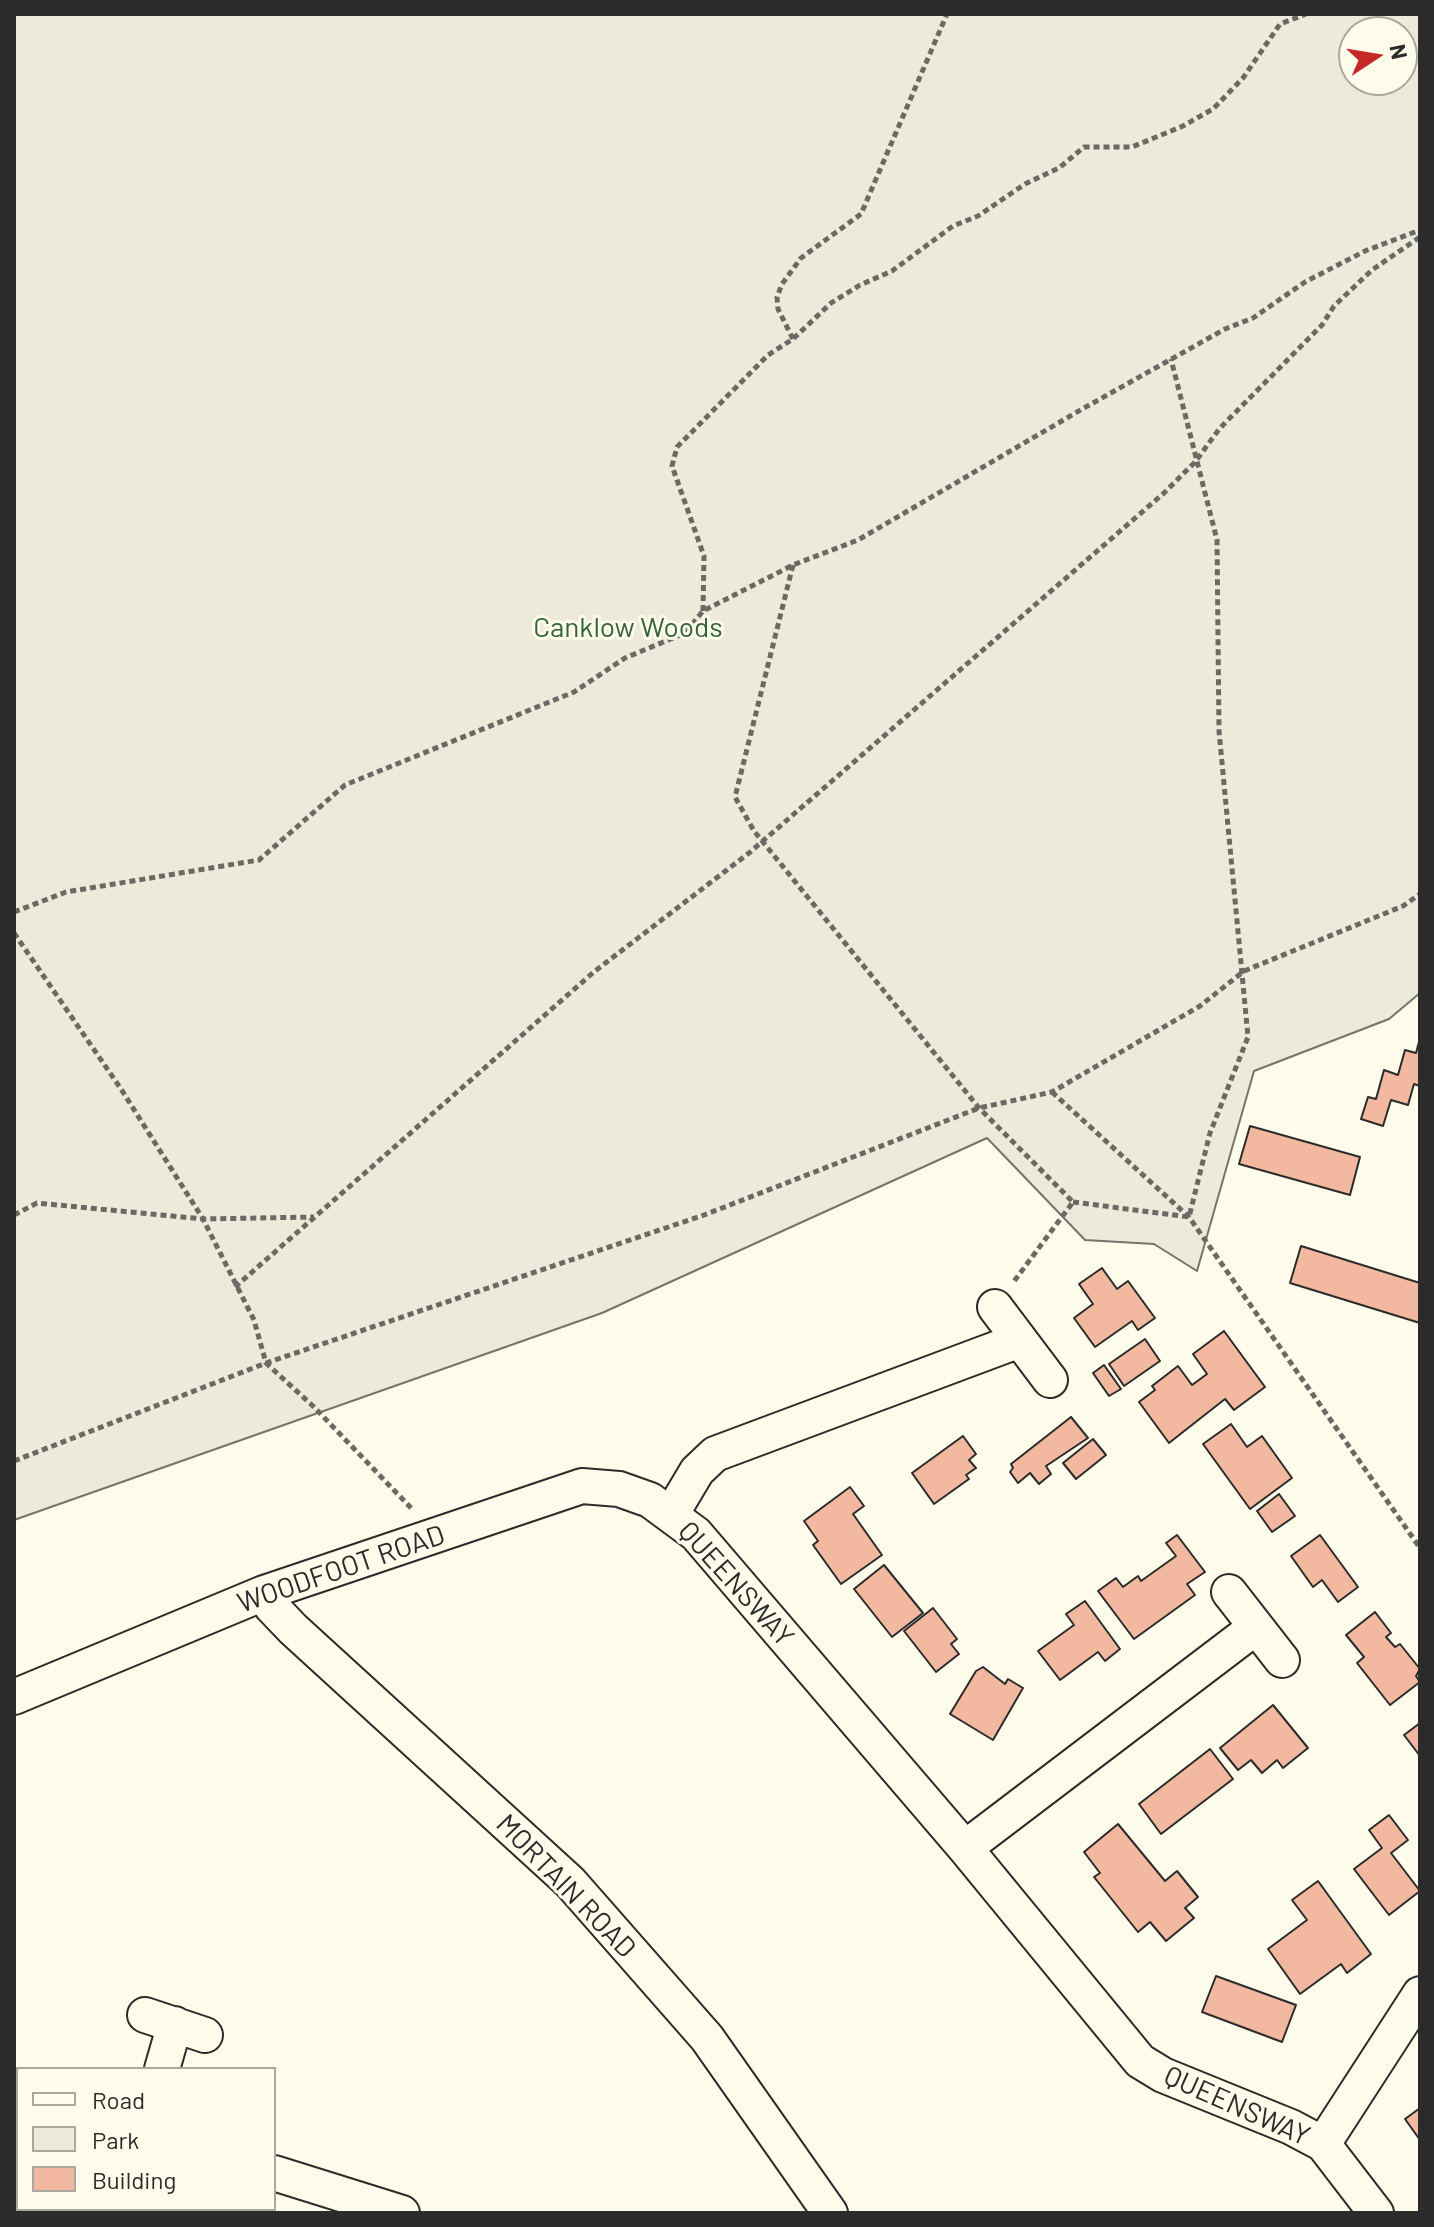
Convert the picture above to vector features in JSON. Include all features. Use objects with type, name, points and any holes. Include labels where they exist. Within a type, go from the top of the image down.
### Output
[{"type":"street","points":[[995,1307],[1050,1380]]},
{"type":"street","name":"QUEENSWAY","points":[[1020,1340],[715,1454],[697,1471],[672,1513],[696,1534],[965,1848],[1140,2061],[1163,2075],[1291,2127],[1323,2144],[1376,2213]]},
{"type":"street","name":"WOODFOOT ROAD","points":[[14,1697],[264,1593],[582,1486],[619,1489],[672,1513]]},
{"type":"street","points":[[1229,1592],[1282,1660]]},
{"type":"street","name":"MORTAIN ROAD","points":[[264,1593],[272,1607],[293,1629],[570,1882],[707,2038],[830,2213]]},
{"type":"street","points":[[965,1848],[1256,1627]]},
{"type":"street","name":"QUEENSWAY","points":[[1323,2144],[1420,1994]]},
{"type":"street","points":[[163,2067],[175,2025]]},
{"type":"street","points":[[276,2174],[402,2213]]},
{"type":"path","points":[[793,339],[778,309],[777,297],[782,284],[801,258],[861,214],[947,14]]},
{"type":"path","points":[[703,611],[704,556],[672,466],[677,447],[768,355],[793,339],[831,303],[892,271],[953,226],[978,216],[1025,184],[1059,168],[1084,147],[1132,147],[1183,126],[1213,109],[1243,78],[1280,24],[1306,14]]},
{"type":"path","points":[[14,912],[66,892],[259,860],[345,785],[574,692],[625,658],[685,633],[703,611],[793,565],[858,540],[1171,359],[1225,329],[1253,318],[1305,282],[1365,251],[1420,230]]},
{"type":"path","points":[[235,1287],[595,971],[764,840],[1195,462],[1220,428],[1322,325],[1334,306],[1372,270],[1420,237]]},
{"type":"path","points":[[1171,359],[1217,540],[1219,731],[1248,1037],[1210,1133],[1189,1217]]},
{"type":"path","points":[[793,565],[735,797],[764,840],[979,1108],[1073,1202],[1189,1217]]},
{"type":"path","points":[[14,1461],[266,1363],[704,1215],[979,1108],[1052,1092],[1200,1006],[1244,971],[1403,906],[1420,894]]},
{"type":"path","points":[[14,933],[121,1089],[203,1219],[254,1320],[266,1363],[313,1406],[436,1534]]},
{"type":"path","points":[[1052,1092],[1189,1217],[1420,1548]]},
{"type":"path","points":[[995,1307],[1073,1202]]},
{"type":"path","points":[[14,1215],[37,1203],[203,1219],[315,1217]]},
{"type":"green space","name":"Canklow Woods","points":[[14,14],[1420,14],[1420,993],[1389,1019],[1254,1071],[1197,1271],[1154,1244],[1085,1240],[987,1138],[602,1313],[14,1520]]},
{"type":"building","points":[[1420,1038],[1420,1086],[1414,1084],[1408,1105],[1391,1100],[1383,1126],[1361,1119],[1368,1097],[1376,1099],[1384,1070],[1398,1075],[1405,1050],[1416,1053]]},
{"type":"building","points":[[1250,1126],[1360,1157],[1350,1195],[1239,1164]]},
{"type":"building","points":[[1301,1246],[1420,1283],[1420,1323],[1290,1283]]},
{"type":"building","points":[[1102,1268],[1117,1289],[1128,1281],[1155,1318],[1138,1330],[1132,1321],[1095,1347],[1074,1318],[1093,1304],[1079,1284]]},
{"type":"building","points":[[1224,1331],[1265,1387],[1234,1410],[1225,1399],[1169,1443],[1139,1402],[1155,1390],[1152,1386],[1178,1366],[1192,1385],[1207,1374],[1193,1354]]},
{"type":"building","points":[[1145,1339],[1160,1361],[1124,1386],[1109,1364]]},
{"type":"building","points":[[1104,1365],[1121,1389],[1109,1396],[1093,1373]]},
{"type":"building","points":[[1071,1417],[1088,1438],[1046,1466],[1051,1474],[1039,1484],[1030,1473],[1018,1483],[1010,1472],[1013,1468],[1011,1464]]},
{"type":"building","points":[[1231,1424],[1247,1447],[1262,1436],[1292,1478],[1250,1509],[1203,1444]]},
{"type":"building","points":[[963,1436],[976,1454],[969,1460],[976,1468],[966,1475],[969,1479],[934,1504],[912,1473]]},
{"type":"building","points":[[1093,1439],[1106,1455],[1076,1479],[1063,1463]]},
{"type":"building","points":[[850,1487],[864,1506],[853,1514],[882,1555],[841,1584],[813,1545],[818,1541],[804,1521]]},
{"type":"building","points":[[1279,1494],[1295,1516],[1272,1532],[1257,1511]]},
{"type":"building","points":[[1177,1535],[1205,1572],[1187,1584],[1195,1595],[1134,1639],[1098,1591],[1116,1578],[1123,1587],[1138,1576],[1141,1581],[1176,1556],[1166,1543]]},
{"type":"building","points":[[1320,1535],[1358,1587],[1338,1602],[1322,1580],[1313,1587],[1291,1556]]},
{"type":"building","points":[[884,1565],[923,1613],[892,1637],[854,1589]]},
{"type":"building","points":[[1085,1601],[1120,1649],[1105,1661],[1098,1652],[1060,1680],[1038,1651],[1074,1625],[1066,1614]]},
{"type":"building","points":[[933,1608],[957,1639],[951,1644],[959,1654],[936,1672],[904,1631]]},
{"type":"building","points":[[1375,1612],[1391,1633],[1386,1637],[1395,1647],[1400,1644],[1420,1669],[1416,1676],[1420,1682],[1390,1705],[1357,1663],[1364,1657],[1346,1635]]},
{"type":"building","points":[[983,1667],[1005,1684],[1008,1679],[1023,1688],[993,1740],[950,1714],[976,1671]]},
{"type":"building","points":[[1273,1705],[1308,1748],[1283,1768],[1277,1760],[1262,1773],[1251,1760],[1238,1770],[1220,1748]]},
{"type":"building","points":[[1420,1723],[1420,1756],[1404,1735]]},
{"type":"building","points":[[1210,1749],[1233,1779],[1161,1834],[1139,1804]]},
{"type":"building","points":[[1389,1815],[1408,1840],[1391,1853],[1420,1891],[1389,1915],[1354,1869],[1382,1848],[1369,1830]]},
{"type":"building","points":[[1118,1824],[1165,1881],[1177,1871],[1198,1897],[1185,1908],[1194,1918],[1166,1941],[1150,1922],[1138,1932],[1094,1877],[1100,1873],[1084,1852]]},
{"type":"building","points":[[1318,1881],[1371,1954],[1347,1973],[1341,1964],[1300,1994],[1268,1949],[1307,1920],[1292,1900]]},
{"type":"building","points":[[1216,1976],[1296,2005],[1282,2042],[1202,2012]]},
{"type":"building","points":[[1420,2108],[1420,2140],[1405,2119]]}]
